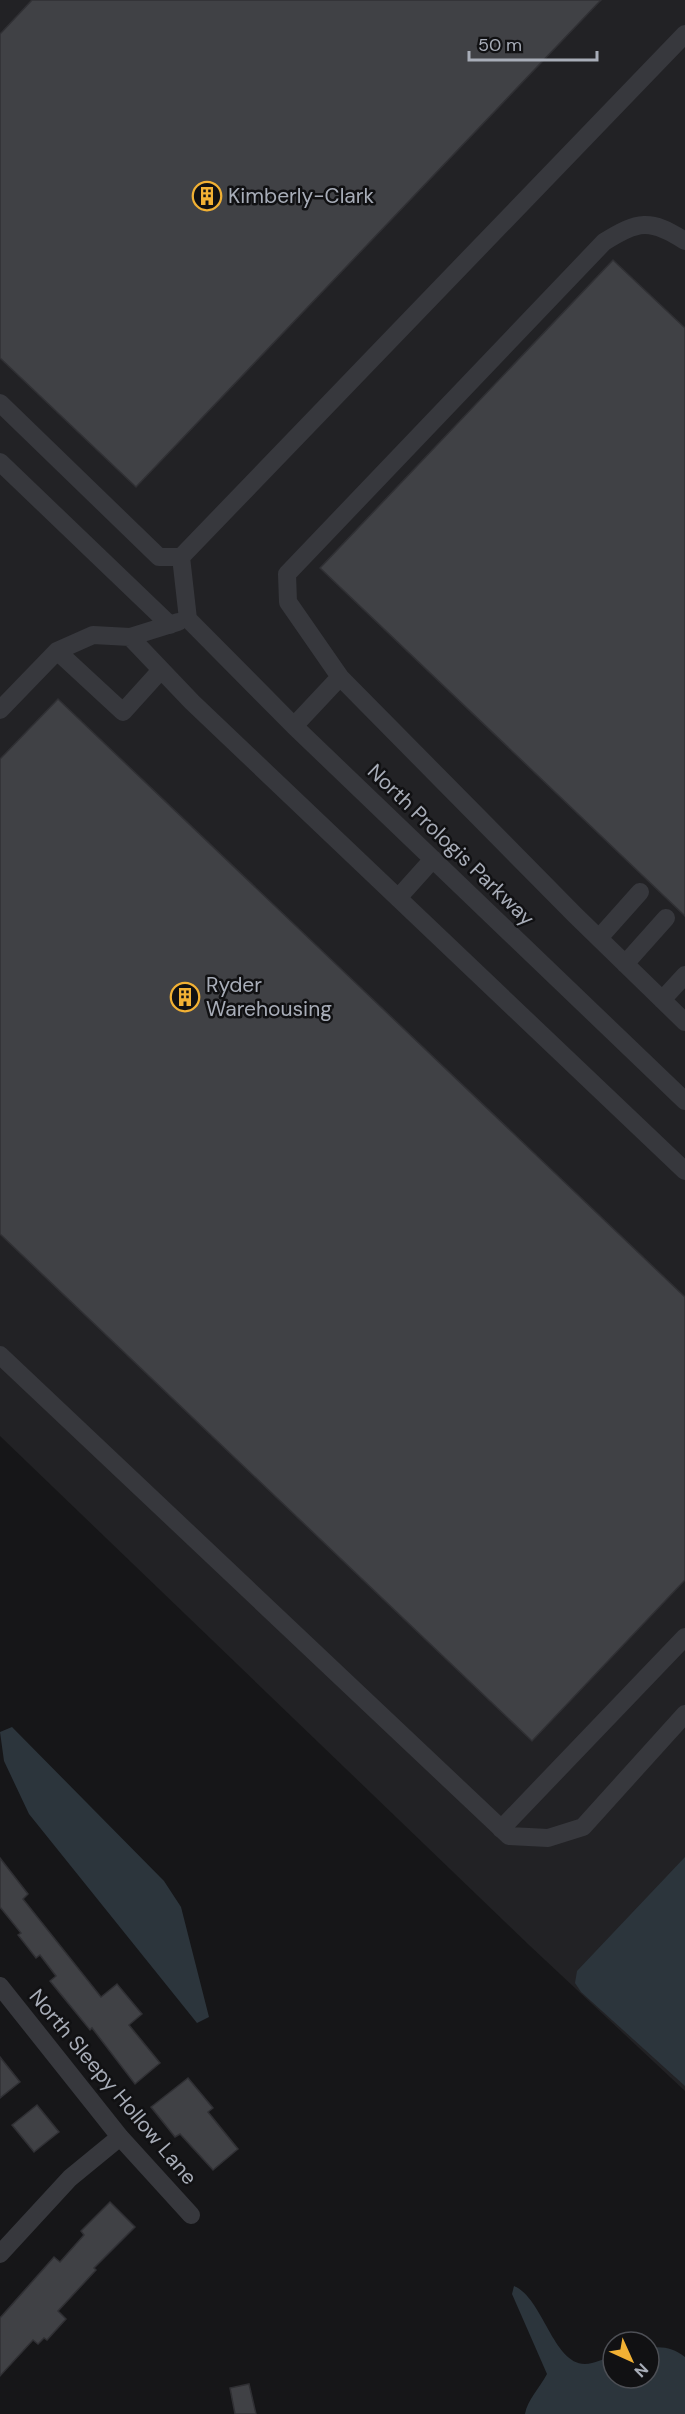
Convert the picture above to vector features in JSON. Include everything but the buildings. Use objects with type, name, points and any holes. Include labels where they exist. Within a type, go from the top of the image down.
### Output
[{"type":"street","points":[[0,403],[159,556],[181,557],[685,34]]},
{"type":"street","points":[[685,241],[663,227],[630,226],[604,242],[287,574],[288,602],[340,676],[685,1022]]},
{"type":"street","points":[[0,462],[170,625]]},
{"type":"street","points":[[0,710],[57,651],[93,635],[130,638],[188,619],[181,557]]},
{"type":"street","name":"North Prologis Parkway","points":[[188,619],[294,726],[685,1101]]},
{"type":"street","points":[[130,638],[192,702],[685,1171]]},
{"type":"street","points":[[57,651],[123,712],[162,670]]},
{"type":"street","points":[[294,726],[340,676]]},
{"type":"street","points":[[398,898],[433,859]]},
{"type":"street","points":[[599,938],[640,892]]},
{"type":"street","points":[[625,964],[666,918]]},
{"type":"street","points":[[662,1000],[685,975]]},
{"type":"street","points":[[0,1354],[509,1836],[548,1838],[583,1827],[685,1714]]},
{"type":"street","points":[[501,1829],[685,1637]]},
{"type":"street","name":"North Sleepy Hollow Lane","points":[[0,1986],[120,2137],[191,2215]]},
{"type":"street","points":[[0,2254],[70,2178],[120,2137]]},
{"type":"shaded area","points":[[0,0],[685,0],[685,2091],[529,1945],[0,1436]]},
{"type":"shaded area","points":[[12,1727],[164,1881],[181,1907],[209,2017],[197,2023],[29,1814],[4,1761],[0,1732]]},
{"type":"shaded area","points":[[685,1857],[685,2086],[581,1992],[575,1983],[577,1971]]},
{"type":"shaded area","points":[[514,2286],[533,2303],[564,2354],[574,2361],[585,2364],[601,2360],[601,2390],[661,2390],[661,2347],[668,2348],[685,2357],[685,2414],[525,2414],[531,2399],[547,2374],[512,2294]]},
{"type":"place","name":"Kimberly-Clark","points":[[207,196]]},
{"type":"place","name":"Ryder Warehousing","points":[[185,997]]}]
